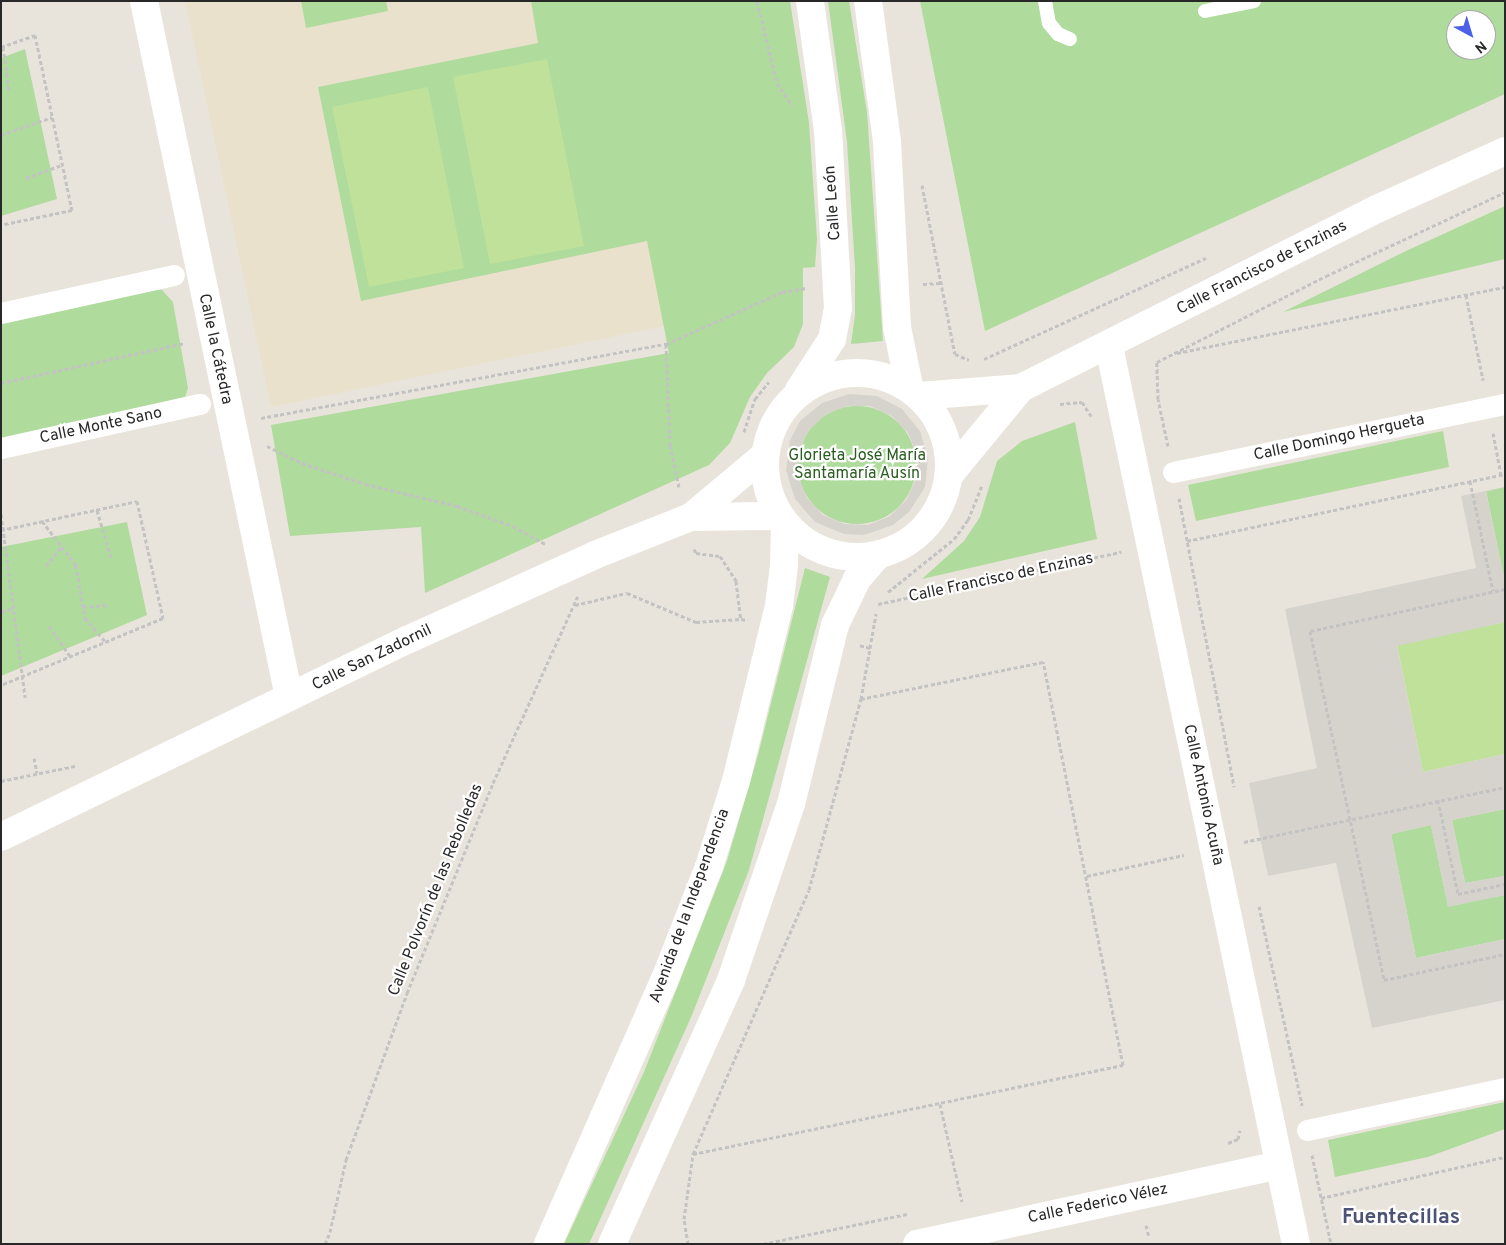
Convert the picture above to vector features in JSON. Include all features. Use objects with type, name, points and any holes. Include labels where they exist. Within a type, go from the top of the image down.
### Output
[{"type":"street","name":"Calle la Cátedra","points":[[144,1],[289,697]]},
{"type":"street","name":"Calle León","points":[[796,395],[832,339],[838,308],[828,131],[810,1]]},
{"type":"street","points":[[868,1],[887,142],[897,328],[914,391],[938,418],[948,446],[950,474],[946,493],[928,525],[913,540],[878,556],[844,557],[811,546],[782,520],[765,477],[765,456],[775,422],[796,395],[828,377],[863,372],[914,391]]},
{"type":"street","name":"Calle Francisco de Enzinas","points":[[914,391],[1021,388],[1109,346],[1379,208],[1505,151]]},
{"type":"street","points":[[1,313],[174,275]]},
{"type":"street","name":"Calle Antonio Acuña","points":[[1109,346],[1296,1244]]},
{"type":"street","name":"Calle Francisco de Enzinas","points":[[950,474],[1021,388]]},
{"type":"street","name":"Calle Monte Sano","points":[[1,448],[200,404]]},
{"type":"street","name":"Calle Domingo Hergueta","points":[[1173,472],[1496,405]]},
{"type":"street","name":"Calle San Zadornil","points":[[1,837],[57,807],[407,640],[596,555],[691,517],[765,456]]},
{"type":"street","name":"Calle San Zadornil","points":[[691,517],[782,520]]},
{"type":"street","name":"Avenida de la Independencia","points":[[548,1244],[666,979],[709,867],[736,781],[774,625],[784,565],[782,520]]},
{"type":"street","points":[[615,1241],[731,980],[764,890],[791,804],[832,639],[846,595],[878,556]]},
{"type":"street","name":"Calle San Zadornil","points":[[1,817],[57,807]]},
{"type":"street","points":[[1307,1130],[1505,1088]]},
{"type":"street","name":"Calle Federico Vélez","points":[[916,1244],[1279,1165]]},
{"type":"lane","points":[[1045,1],[1049,23],[1058,34],[1070,39]]},
{"type":"lane","points":[[1205,11],[1254,1]]},
{"type":"path","points":[[757,1],[777,83],[798,115]]},
{"type":"path","points":[[1,225],[72,210],[35,36],[2,47],[9,90]]},
{"type":"path","points":[[1,135],[52,117]]},
{"type":"path","points":[[26,178],[61,165]]},
{"type":"path","points":[[920,176],[954,354],[976,363],[1215,254]]},
{"type":"path","points":[[1236,793],[1158,399],[1157,362],[1326,276],[1505,192]]},
{"type":"path","points":[[809,279],[810,296]]},
{"type":"path","points":[[1170,355],[1505,287]]},
{"type":"path","points":[[259,418],[666,344],[782,292],[810,288]]},
{"type":"path","points":[[1187,541],[1503,474],[1496,405],[1466,295]]},
{"type":"path","points":[[1,383],[184,343]]},
{"type":"path","points":[[666,344],[670,445],[680,492],[687,488]]},
{"type":"path","points":[[740,442],[755,399],[775,374]]},
{"type":"path","points":[[1051,409],[1069,401],[1082,402],[1094,420]]},
{"type":"path","points":[[264,444],[302,463],[364,484],[457,506],[513,526],[550,547]]},
{"type":"path","points":[[886,594],[954,538],[968,520],[983,479]]},
{"type":"path","points":[[1470,481],[1493,591]]},
{"type":"path","points":[[1,685],[22,678],[162,618],[137,501],[2,530]]},
{"type":"path","points":[[97,510],[111,558]]},
{"type":"path","points":[[1,514],[25,697]]},
{"type":"path","points":[[42,521],[76,565],[85,618],[106,642]]},
{"type":"path","points":[[1122,542],[1126,561]]},
{"type":"path","points":[[46,566],[62,546]]},
{"type":"path","name":"Calle Francisco de Enzinas","points":[[878,604],[1124,551]]},
{"type":"path","points":[[696,553],[720,556],[736,581],[741,619]]},
{"type":"path","name":"Calle Polvorín de las Rebolledas","points":[[324,1244],[330,1232],[346,1160],[407,993],[493,783],[596,555]]},
{"type":"path","points":[[1505,589],[1310,631],[1384,980],[1505,954]]},
{"type":"path","points":[[574,605],[627,593],[696,622],[741,619],[774,625]]},
{"type":"path","points":[[688,1244],[684,1219],[693,1154],[809,890],[861,699],[879,599]]},
{"type":"path","points":[[83,607],[107,605]]},
{"type":"path","points":[[1,612],[13,608]]},
{"type":"path","points":[[49,626],[71,657]]},
{"type":"path","points":[[832,639],[870,648]]},
{"type":"path","points":[[693,1154],[1123,1065],[1043,662],[861,699]]},
{"type":"path","points":[[34,758],[37,774]]},
{"type":"path","points":[[1,781],[82,762]]},
{"type":"path","points":[[1087,876],[1505,787]]},
{"type":"path","points":[[1438,800],[1458,894],[1505,884]]},
{"type":"path","points":[[1243,832],[1247,850]]},
{"type":"path","points":[[1258,901],[1331,1244]]},
{"type":"path","points":[[940,1104],[962,1202]]},
{"type":"path","points":[[1224,1144],[1238,1139],[1242,1121]]},
{"type":"path","points":[[1321,1198],[1505,1157]]},
{"type":"path","points":[[952,1204],[971,1200]]},
{"type":"path","points":[[763,1244],[914,1212]]},
{"type":"path","points":[[1145,1221],[1149,1237]]},
{"type":"shaded area","points":[[185,1],[599,1],[665,326],[271,407]]},
{"type":"shaded area","points":[[849,394],[877,396],[902,409],[920,431],[928,458],[925,487],[909,512],[893,525],[864,535],[844,534],[815,522],[795,499],[786,470],[790,440],[800,421],[822,403]],"holes":[[[847,406],[870,406],[892,416],[908,433],[917,454],[916,478],[907,499],[890,516],[868,525],[845,524],[823,515],[807,498],[798,476],[799,453],[808,431],[825,415]]]},
{"type":"shaded area","points":[[1505,487],[1486,492],[1505,582],[1505,622],[1397,646],[1423,772],[1505,754],[1505,809],[1452,820],[1465,883],[1505,876],[1505,895],[1448,907],[1431,825],[1391,834],[1416,958],[1505,939],[1505,1000],[1372,1028],[1336,863],[1268,876],[1249,783],[1317,768],[1285,609],[1476,568],[1461,496]]},
{"type":"green space","points":[[301,1],[386,1],[388,11],[306,28]]},
{"type":"green space","points":[[531,1],[790,1],[809,123],[817,239],[815,267],[803,268],[803,324],[794,347],[767,373],[750,397],[730,443],[709,465],[425,593],[421,527],[290,536],[271,425],[669,353],[647,241],[361,301],[318,87],[538,43]]},
{"type":"green space","points":[[828,1],[849,1],[867,112],[883,341],[851,344],[855,315],[855,268],[847,142]]},
{"type":"green space","points":[[920,1],[1505,1],[1505,94],[985,331]]},
{"type":"green space","points":[[25,49],[57,199],[1,216],[1,58]]},
{"type":"green space","points":[[547,59],[584,246],[490,264],[453,77]]},
{"type":"green space","points":[[428,87],[464,268],[369,287],[332,107]]},
{"type":"green space","points":[[1505,206],[1505,259],[1283,312],[1408,250]]},
{"type":"green space","points":[[152,288],[162,290],[173,302],[188,388],[185,397],[1,442],[1,321]]},
{"type":"green space","name":"Glorieta José María Santamaría Ausín","points":[[857,406],[880,410],[899,423],[912,442],[916,465],[912,488],[899,507],[880,520],[857,524],[834,520],[815,507],[802,488],[798,465],[802,442],[815,423],[834,410]]},
{"type":"green space","points":[[1075,422],[1097,539],[922,579],[964,541],[980,517],[997,461],[1022,441]]},
{"type":"green space","points":[[1443,431],[1449,467],[1196,521],[1188,485]]},
{"type":"green space","points":[[1505,487],[1505,582],[1486,491]]},
{"type":"green space","points":[[127,522],[147,615],[1,676],[1,547]]},
{"type":"green space","points":[[805,568],[830,577],[749,870],[692,1015],[589,1244],[564,1244],[644,1072],[727,861],[758,755]]},
{"type":"green space","points":[[1505,622],[1505,754],[1423,772],[1397,645]]},
{"type":"green space","points":[[1505,809],[1505,876],[1465,883],[1452,820]]},
{"type":"green space","points":[[1431,825],[1448,906],[1505,895],[1505,939],[1416,958],[1391,834]]},
{"type":"green space","points":[[1505,1102],[1505,1129],[1428,1157],[1335,1177],[1328,1140]]},
{"type":"district","name":"Fuentecillas","points":[[1401,1218]]}]
